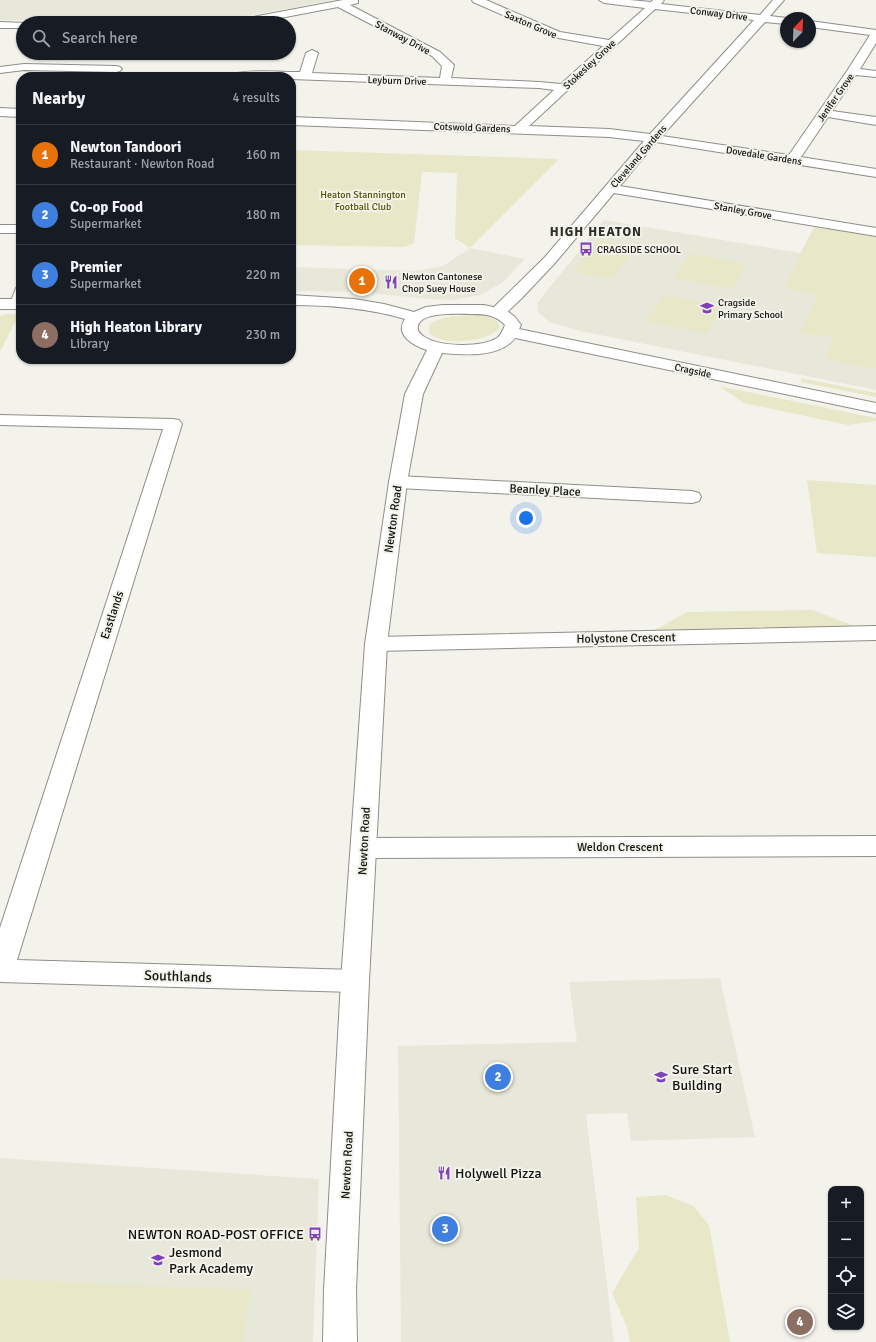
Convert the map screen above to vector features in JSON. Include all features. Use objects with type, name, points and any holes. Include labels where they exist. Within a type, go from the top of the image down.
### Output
[{"type":"street","points":[[275,16],[360,0]]},
{"type":"street","name":"Saxton Grove","points":[[477,0],[557,35],[611,44]]},
{"type":"street","name":"Conway Drive","points":[[604,0],[656,3],[780,20]]},
{"type":"street","name":"Cleveland Gardens","points":[[498,312],[517,295],[653,138],[779,0]]},
{"type":"street","name":"Stokesley Grove","points":[[518,129],[656,3]]},
{"type":"street","name":"Stanway Drive","points":[[340,4],[436,54],[448,65],[445,81]]},
{"type":"street","points":[[0,25],[16,25]]},
{"type":"street","points":[[816,25],[876,33]]},
{"type":"street","name":"Jenifer Grove","points":[[793,159],[853,71],[876,33]]},
{"type":"street","points":[[305,76],[312,53]]},
{"type":"street","points":[[0,70],[24,67],[116,69]]},
{"type":"street","points":[[853,71],[876,74]]},
{"type":"street","name":"Leyburn Drive","points":[[296,76],[539,85],[563,88]]},
{"type":"street","points":[[0,112],[16,113]]},
{"type":"street","points":[[823,113],[876,121]]},
{"type":"street","name":"Cotswold Gardens","points":[[296,121],[608,132],[653,138]]},
{"type":"street","name":"Dovedale Gardens","points":[[653,138],[876,172]]},
{"type":"street","name":"Stanley Grove","points":[[610,188],[876,232]]},
{"type":"street","points":[[0,229],[16,229]]},
{"type":"street","points":[[296,300],[355,303],[388,308],[415,317]]},
{"type":"street","points":[[0,304],[16,301]]},
{"type":"street","points":[[472,309],[498,312],[508,318],[513,325],[503,341],[491,346],[460,349],[436,348],[421,342],[411,334],[409,328],[415,317],[427,312],[472,309]]},
{"type":"street","name":"Cragside","points":[[510,332],[876,408]]},
{"type":"street","name":"Newton Road","points":[[340,1342],[340,1290],[356,981],[376,644],[398,482],[414,394],[436,348]]},
{"type":"street","name":"Eastlands","points":[[0,420],[173,424],[0,971]]},
{"type":"street","name":"Beanley Place","points":[[398,482],[692,497]]},
{"type":"street","name":"Holystone Crescent","points":[[376,644],[876,633]]},
{"type":"street","name":"Weldon Crescent","points":[[364,848],[876,846]]},
{"type":"street","name":"Southlands","points":[[0,971],[356,981]]},
{"type":"shaded area","points":[[0,0],[335,0],[247,16],[16,16],[16,20],[0,20]]},
{"type":"shaded area","name":"Cragside Primary School","points":[[604,220],[800,253],[808,239],[876,236],[876,390],[580,331],[549,322],[538,312],[537,303]]},
{"type":"shaded area","points":[[470,248],[525,259],[503,282],[481,295],[452,300],[360,292],[296,291],[296,267],[416,271],[443,266]]},
{"type":"shaded area","points":[[720,978],[755,1137],[631,1141],[627,1113],[586,1114],[614,1342],[401,1342],[398,1046],[577,1042],[569,982]]},
{"type":"shaded area","name":"Jesmond Park Academy","points":[[0,1158],[319,1179],[313,1342],[0,1342]]},
{"type":"green space","name":"Heaton Stannington Football Club","points":[[296,150],[559,159],[470,248],[455,238],[457,173],[422,172],[414,243],[405,247],[296,245]]},
{"type":"green space","points":[[815,225],[876,236],[876,369],[825,359],[834,338],[800,332],[818,295],[784,288]]},
{"type":"green space","points":[[599,240],[637,246],[612,279],[574,272]]},
{"type":"green space","points":[[690,253],[747,264],[733,289],[674,278]]},
{"type":"green space","points":[[664,295],[724,306],[707,334],[646,321]]},
{"type":"green space","points":[[6,314],[16,314],[16,320],[0,352],[0,316]]},
{"type":"green space","points":[[472,315],[492,318],[496,320],[500,327],[486,337],[466,341],[446,340],[437,338],[430,334],[429,326],[433,322],[443,318]]},
{"type":"green space","points":[[801,378],[876,393],[876,397],[801,382]]},
{"type":"green space","points":[[719,386],[876,418],[876,421],[848,425],[744,403]]},
{"type":"green space","points":[[807,480],[876,485],[876,557],[817,553]]},
{"type":"green space","points":[[812,610],[857,627],[653,631],[687,612]]},
{"type":"green space","points":[[666,1195],[693,1206],[709,1225],[730,1342],[630,1342],[627,1327],[612,1293],[639,1248],[636,1197]]},
{"type":"green space","points":[[0,1279],[251,1290],[243,1342],[0,1342]]},
{"type":"place","name":"CRAGSIDE SCHOOL","points":[[586,249]]},
{"type":"place","name":"Newton Tandoori","points":[[362,281]]},
{"type":"place","name":"Newton Cantonese Chop Suey House","points":[[391,282]]},
{"type":"place","name":"Cragside Primary School","points":[[707,308]]},
{"type":"place","name":"Co-op Food","points":[[498,1077]]},
{"type":"place","name":"Sure Start Building","points":[[661,1077]]},
{"type":"place","name":"Holywell Pizza","points":[[444,1173]]},
{"type":"place","name":"Premier","points":[[445,1229]]},
{"type":"place","name":"NEWTON ROAD-POST OFFICE","points":[[315,1234]]},
{"type":"place","name":"Jesmond Park Academy","points":[[158,1260]]},
{"type":"place","name":"High Heaton Library","points":[[800,1322]]},
{"type":"district","name":"HIGH HEATON","points":[[596,231]]}]
